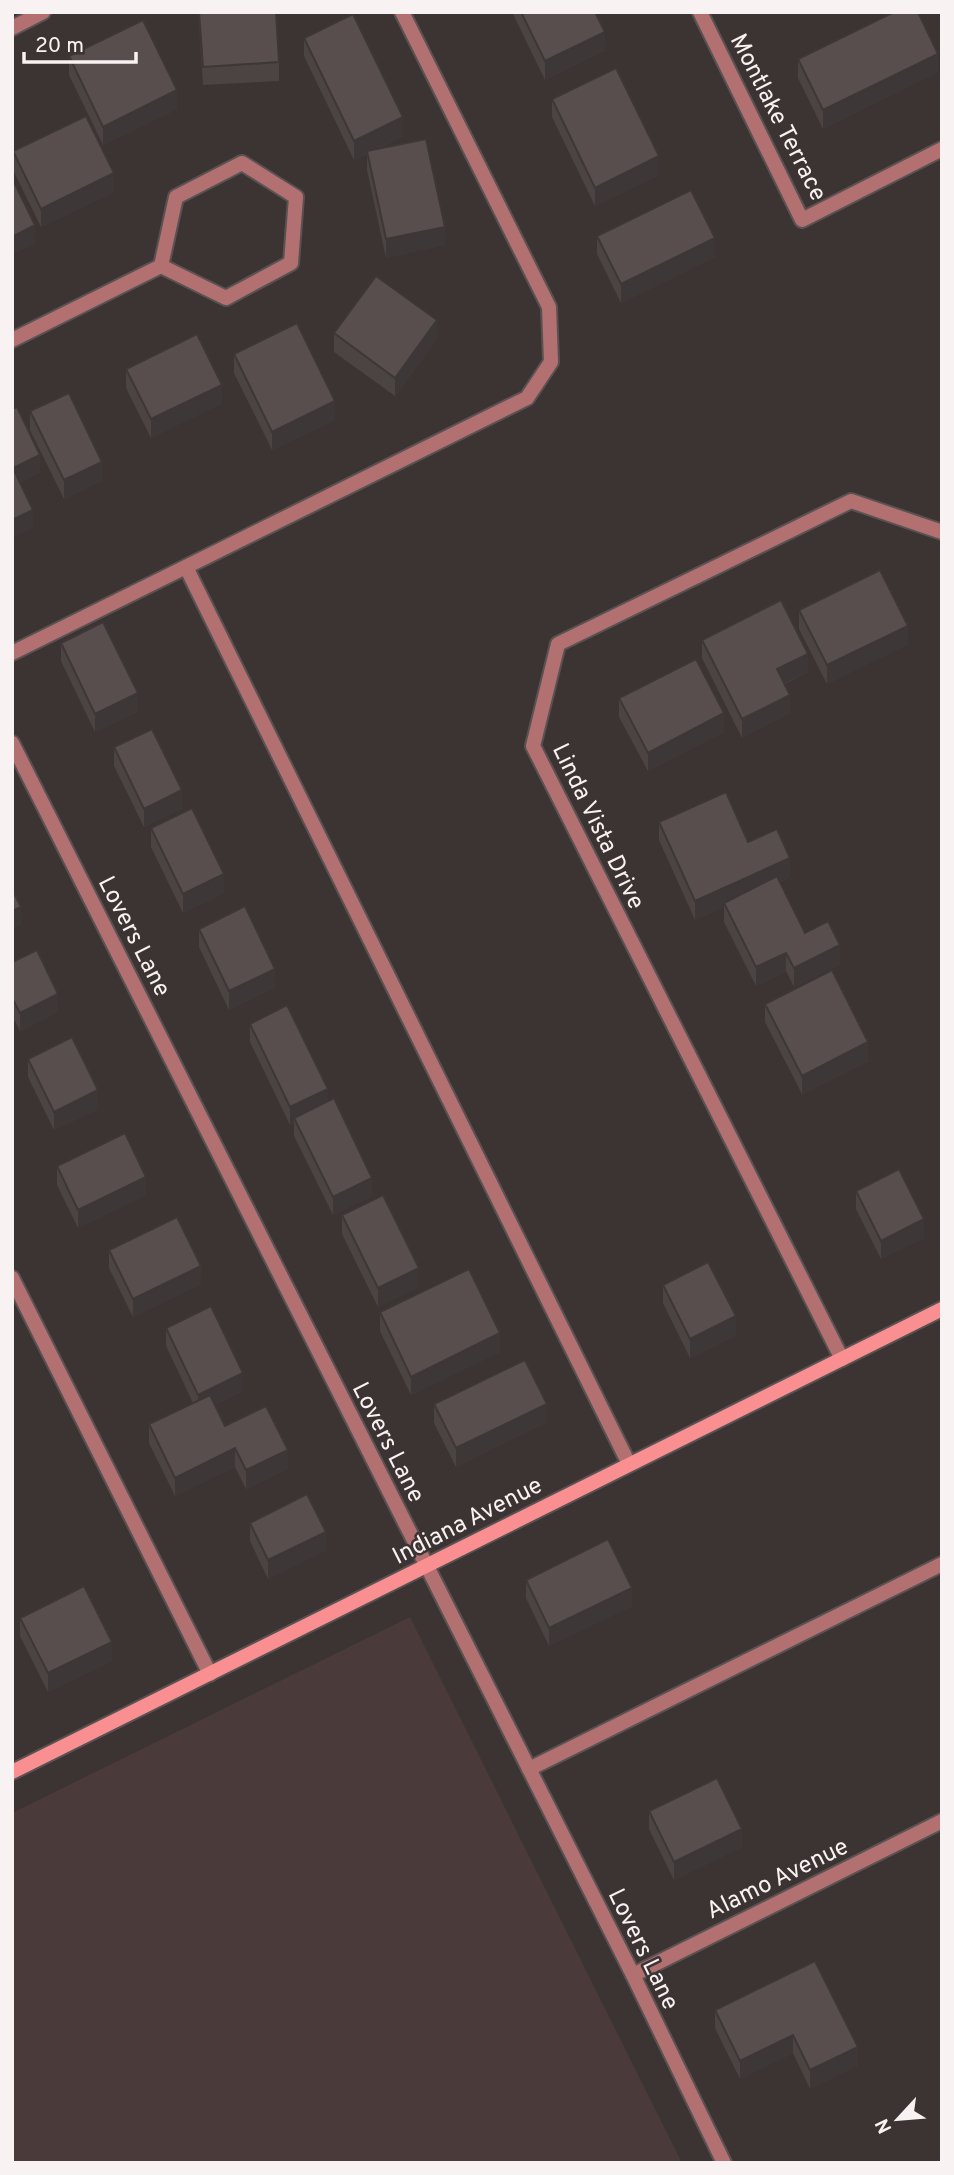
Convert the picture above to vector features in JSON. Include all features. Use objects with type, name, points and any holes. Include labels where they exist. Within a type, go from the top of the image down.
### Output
[{"type":"street","points":[[12,28],[43,12]]},
{"type":"street","points":[[12,653],[527,398],[551,362],[549,307],[402,12]]},
{"type":"street","name":"Montlake Terrace","points":[[700,12],[802,220],[942,149]]},
{"type":"street","points":[[242,163],[296,197],[291,264],[226,298],[161,266],[176,197],[242,163]]},
{"type":"street","points":[[12,340],[161,266]]},
{"type":"street","name":"Linda Vista Drive","points":[[842,1359],[533,746],[558,644],[851,501],[942,532]]},
{"type":"street","points":[[186,567],[629,1464]]},
{"type":"street","name":"Lovers Lane","points":[[12,743],[633,1975],[724,2163]]},
{"type":"street","points":[[12,1278],[210,1674]]},
{"type":"street","name":"Indiana Avenue","points":[[12,1772],[942,1309]]},
{"type":"street","points":[[529,1769],[942,1564]]},
{"type":"street","name":"Alamo Avenue","points":[[633,1975],[942,1821]]},
{"type":"shaded area","points":[[410,1617],[682,2163],[12,2163],[12,1813]]},
{"type":"building","points":[[199,12],[276,12],[279,62],[203,67]]},
{"type":"building","points":[[521,12],[595,12],[605,32],[545,61]]},
{"type":"building","points":[[894,12],[918,12],[938,54],[823,110],[798,59]]},
{"type":"building","points":[[353,14],[403,117],[354,141],[304,38]]},
{"type":"building","points":[[143,20],[177,90],[103,127],[69,56]]},
{"type":"building","points":[[616,68],[659,156],[595,188],[552,99]]},
{"type":"building","points":[[86,116],[114,173],[41,209],[13,151]]},
{"type":"building","points":[[426,139],[445,227],[386,239],[367,151]]},
{"type":"building","points":[[12,178],[35,225],[12,237]]},
{"type":"building","points":[[691,190],[715,238],[621,284],[597,236]]},
{"type":"building","points":[[376,276],[437,320],[395,378],[334,333]]},
{"type":"building","points":[[297,323],[335,401],[272,432],[234,354]]},
{"type":"building","points":[[197,334],[222,385],[151,419],[126,369]]},
{"type":"building","points":[[69,393],[102,462],[64,480],[30,411]]},
{"type":"building","points":[[17,407],[40,455],[13,468],[33,510],[12,520],[12,409]]},
{"type":"building","points":[[880,570],[908,626],[827,665],[799,610]]},
{"type":"building","points":[[781,600],[808,654],[777,669],[790,695],[742,719],[702,640]]},
{"type":"building","points":[[103,622],[138,693],[95,714],[61,643]]},
{"type":"building","points":[[696,659],[724,713],[648,753],[619,698]]},
{"type":"building","points":[[152,729],[182,790],[144,809],[114,747]]},
{"type":"building","points":[[726,792],[748,842],[777,829],[790,858],[695,901],[659,822]]},
{"type":"building","points":[[192,808],[224,874],[183,894],[151,828]]},
{"type":"building","points":[[777,876],[805,933],[828,921],[840,945],[794,968],[786,953],[756,967],[724,903]]},
{"type":"building","points":[[12,889],[21,907],[12,911]]},
{"type":"building","points":[[245,906],[275,969],[229,991],[199,929]]},
{"type":"building","points":[[37,950],[58,994],[20,1013],[12,998],[12,962]]},
{"type":"building","points":[[832,970],[868,1042],[802,1076],[765,1004]]},
{"type":"building","points":[[287,1005],[328,1089],[290,1107],[250,1024]]},
{"type":"building","points":[[72,1037],[98,1090],[54,1112],[28,1059]]},
{"type":"building","points":[[334,1098],[372,1178],[333,1197],[294,1118]]},
{"type":"building","points":[[125,1133],[146,1177],[78,1210],[57,1166]]},
{"type":"building","points":[[899,1169],[924,1219],[881,1241],[856,1191]]},
{"type":"building","points":[[383,1195],[419,1268],[378,1288],[342,1215]]},
{"type":"building","points":[[177,1217],[201,1266],[133,1299],[109,1250]]},
{"type":"building","points":[[708,1262],[736,1316],[690,1339],[663,1285]]},
{"type":"building","points":[[469,1269],[500,1333],[411,1377],[380,1312]]},
{"type":"building","points":[[211,1306],[243,1373],[198,1395],[166,1328]]},
{"type":"building","points":[[525,1360],[547,1404],[456,1448],[434,1404]]},
{"type":"building","points":[[210,1395],[225,1426],[266,1406],[288,1450],[246,1470],[235,1448],[175,1478],[149,1424]]},
{"type":"building","points":[[307,1494],[326,1532],[268,1560],[250,1523]]},
{"type":"building","points":[[608,1539],[632,1588],[549,1628],[526,1580]]},
{"type":"building","points":[[84,1586],[112,1642],[48,1673],[20,1618]]},
{"type":"building","points":[[717,1778],[742,1829],[674,1862],[649,1811]]},
{"type":"building","points":[[815,1961],[858,2047],[810,2070],[793,2035],[740,2061],[715,2010]]}]
